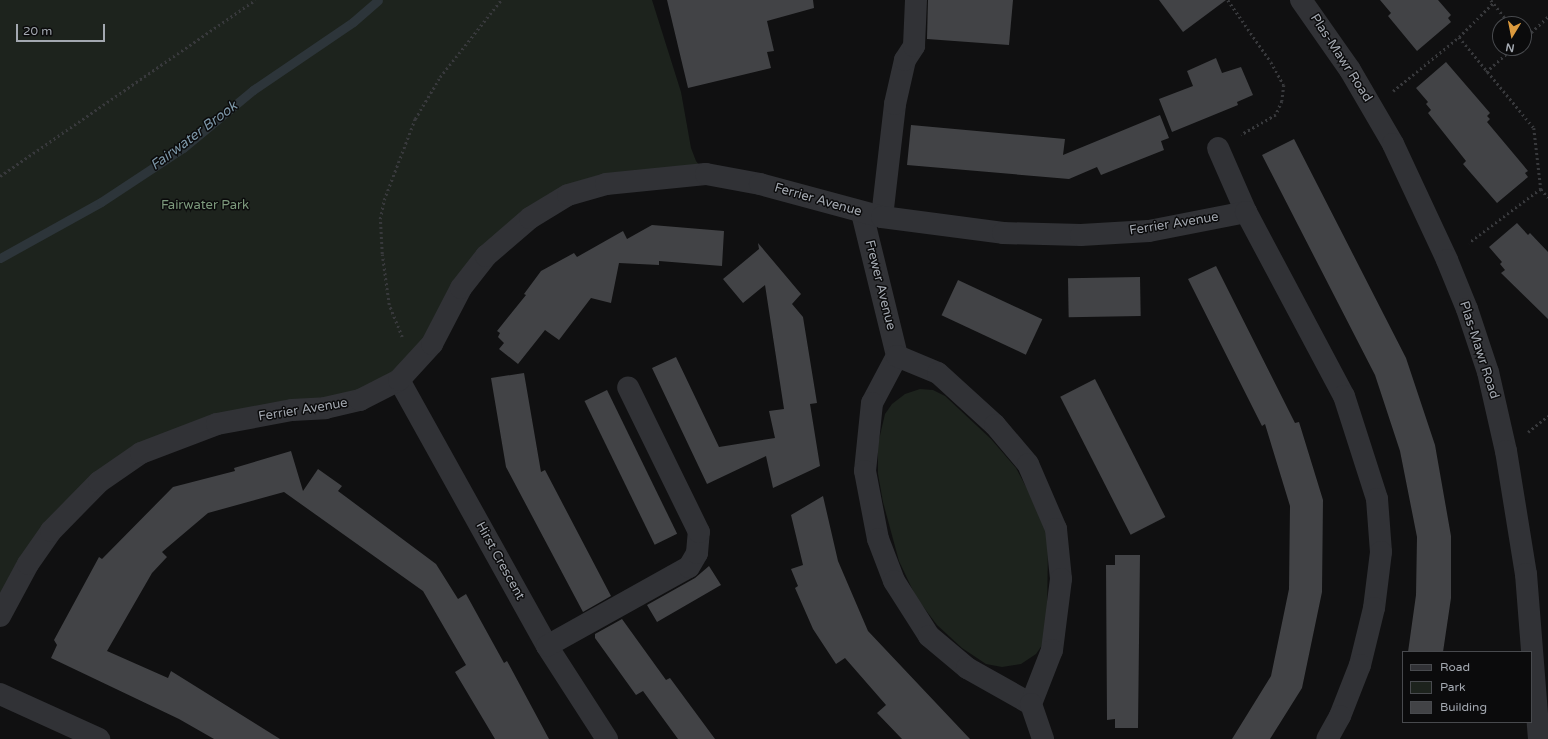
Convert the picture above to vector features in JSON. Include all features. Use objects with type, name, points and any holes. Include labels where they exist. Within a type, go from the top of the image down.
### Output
[{"type":"street","points":[[872,215],[905,60],[914,46],[916,0]]},
{"type":"street","name":"Plas-Mawr Road","points":[[1301,0],[1373,107],[1415,188],[1467,309],[1488,372],[1506,451],[1526,574],[1539,739]]},
{"type":"street","points":[[1218,148],[1246,212],[1344,396],[1378,499],[1381,552],[1374,608],[1360,665],[1340,716],[1327,739]]},
{"type":"street","name":"Ferrier Avenue","points":[[0,616],[28,564],[51,531],[99,482],[141,453],[217,424],[292,410],[325,408],[360,400],[399,380],[432,344],[462,288],[486,256],[530,218],[568,195],[606,184],[660,176],[706,174],[760,184],[872,215],[1003,232],[1081,235],[1149,231],[1246,212]]},
{"type":"street","name":"Frewer Avenue","points":[[872,215],[897,356]]},
{"type":"street","points":[[1031,704],[967,668],[929,636],[894,581],[878,539],[865,471],[872,403],[897,356],[938,373],[995,425],[1028,464],[1056,529],[1061,579],[1052,650],[1031,704],[1043,739]]},
{"type":"street","name":"Hirst Crescent","points":[[399,380],[547,646],[607,739]]},
{"type":"street","points":[[547,646],[688,566],[698,554],[699,532],[628,387]]},
{"type":"street","points":[[0,694],[99,739]]},
{"type":"path","points":[[0,176],[255,0]]},
{"type":"path","points":[[417,360],[404,343],[389,305],[382,254],[380,219],[384,200],[416,119],[440,77],[501,0]]},
{"type":"path","points":[[1218,148],[1276,115],[1282,101],[1284,85],[1271,62],[1228,0]]},
{"type":"path","points":[[1490,0],[1504,16]]},
{"type":"path","points":[[1373,107],[1459,36],[1493,3]]},
{"type":"path","points":[[1532,32],[1548,17]]},
{"type":"path","points":[[1459,36],[1486,72],[1534,128],[1541,189],[1548,197]]},
{"type":"path","points":[[1486,72],[1504,56]]},
{"type":"path","points":[[1447,260],[1541,189]]},
{"type":"green space","name":"Fairwater Park","points":[[0,0],[652,0],[681,92],[691,148],[696,161],[706,174],[660,177],[530,218],[399,380],[217,424],[99,482],[0,616]]},
{"type":"green space","points":[[920,389],[933,390],[945,396],[991,439],[1016,468],[1040,513],[1048,540],[1047,617],[1043,644],[1036,654],[1021,664],[1002,667],[986,664],[962,648],[937,625],[916,597],[899,561],[883,502],[878,474],[878,444],[885,414],[892,404],[905,394]]},
{"type":"building","points":[[667,0],[813,0],[814,8],[767,21],[774,51],[767,52],[771,68],[688,88]]},
{"type":"building","points":[[928,0],[1013,0],[1009,45],[927,39]]},
{"type":"building","points":[[1159,0],[1226,0],[1183,32]]},
{"type":"building","points":[[1380,0],[1438,0],[1451,15],[1448,18],[1451,22],[1417,51],[1388,16],[1391,13]]},
{"type":"building","points":[[1216,58],[1222,73],[1241,67],[1253,95],[1237,102],[1238,105],[1172,132],[1159,99],[1193,86],[1187,71]]},
{"type":"building","points":[[1446,62],[1490,113],[1487,116],[1490,119],[1487,122],[1528,171],[1525,173],[1528,177],[1497,203],[1463,164],[1466,161],[1428,113],[1431,110],[1426,104],[1428,102],[1416,88]]},
{"type":"building","points":[[1160,115],[1169,138],[1161,141],[1164,150],[1101,175],[1097,167],[1069,179],[907,165],[911,125],[1065,139],[1063,155]]},
{"type":"building","points":[[1294,139],[1406,358],[1435,445],[1451,536],[1451,598],[1443,651],[1408,651],[1416,595],[1417,537],[1400,451],[1375,375],[1262,155]]},
{"type":"building","points":[[1517,223],[1528,235],[1530,233],[1548,252],[1548,319],[1501,273],[1505,270],[1500,264],[1502,262],[1489,247]]},
{"type":"building","points":[[652,225],[724,231],[722,266],[659,261],[659,265],[619,263],[611,303],[591,298],[559,340],[545,330],[518,364],[499,349],[504,343],[498,337],[500,333],[497,331],[526,295],[524,294],[541,271],[574,253],[577,257],[623,231],[627,239]]},
{"type":"building","points":[[758,243],[801,294],[792,304],[803,317],[817,403],[810,404],[820,466],[773,488],[766,456],[707,484],[652,368],[676,357],[719,447],[775,438],[769,411],[784,409],[765,285],[743,303],[723,279],[759,249]]},
{"type":"building","points":[[1216,266],[1295,423],[1299,422],[1323,500],[1322,592],[1302,688],[1270,739],[1232,739],[1271,676],[1289,589],[1290,506],[1265,424],[1262,426],[1188,279]]},
{"type":"building","points":[[1140,277],[1141,316],[1069,317],[1068,278]]},
{"type":"building","points":[[958,280],[1042,319],[1026,355],[942,315]]},
{"type":"building","points":[[524,373],[541,472],[545,470],[611,596],[583,612],[506,467],[491,378]]},
{"type":"building","points":[[1095,379],[1165,517],[1131,535],[1060,397]]},
{"type":"building","points":[[607,390],[677,534],[655,545],[585,401]]},
{"type":"building","points":[[291,451],[303,491],[318,469],[342,486],[338,491],[436,564],[458,599],[466,594],[504,663],[507,661],[549,739],[495,739],[455,672],[466,665],[423,591],[284,492],[208,513],[162,552],[167,557],[152,573],[107,651],[168,678],[171,671],[280,739],[214,739],[179,719],[51,658],[57,645],[54,640],[99,557],[102,559],[173,487],[235,471],[234,468]]},
{"type":"building","points":[[823,496],[838,561],[868,631],[970,739],[902,739],[877,713],[886,705],[845,658],[836,664],[813,629],[795,588],[798,586],[791,569],[803,565],[791,515]]},
{"type":"building","points":[[1115,555],[1140,555],[1138,728],[1115,728],[1115,719],[1107,720],[1106,565],[1115,565]]},
{"type":"building","points":[[709,566],[721,585],[657,622],[647,605],[695,578]]},
{"type":"building","points":[[622,619],[666,680],[670,678],[715,739],[678,739],[643,691],[636,695],[595,638],[595,634]]},
{"type":"waterway","name":"Fairwater Brook","points":[[0,258],[101,202],[183,148],[253,90],[353,22],[378,0]]}]
